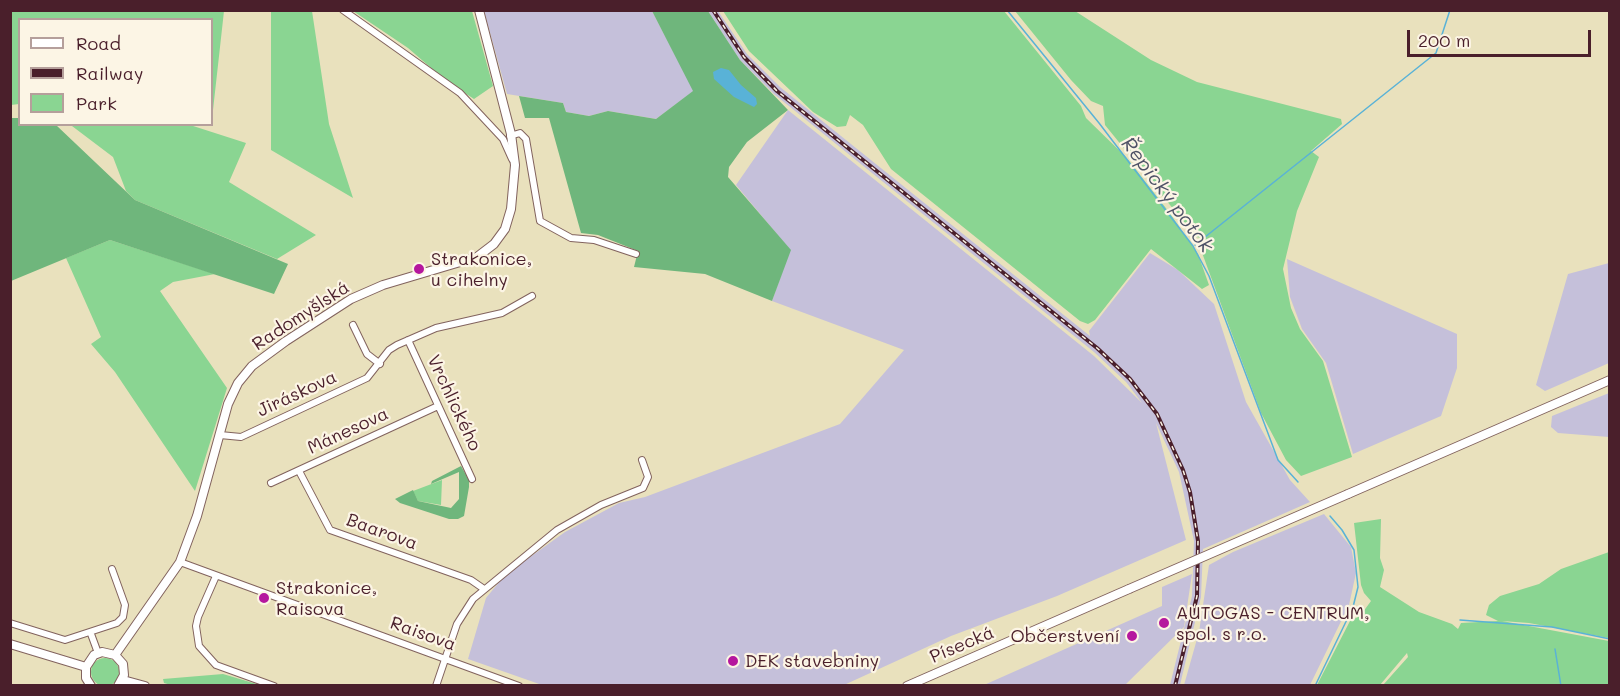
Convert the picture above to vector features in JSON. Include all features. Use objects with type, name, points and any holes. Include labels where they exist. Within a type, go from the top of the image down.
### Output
[{"type":"main road","name":"Radomyšlská","points":[[115,655],[180,562],[191,535],[228,405],[243,376],[286,341],[351,299],[383,285],[477,256],[494,244],[509,220],[515,165],[511,134],[479,10]]},
{"type":"main road","name":"Písecká","points":[[907,686],[1610,380]]},
{"type":"main road","points":[[10,644],[86,667]]},
{"type":"main road","points":[[91,686],[86,678],[86,667],[90,659],[98,653],[115,655],[123,664],[120,683],[145,686]]},
{"type":"street","points":[[344,10],[445,80],[503,139],[515,165]]},
{"type":"street","points":[[503,139],[511,134],[520,133],[526,139],[540,221],[571,238],[594,240],[636,254]]},
{"type":"street","name":"Jiráskova","points":[[220,435],[241,437],[367,378],[393,347],[436,328],[502,313],[532,296]]},
{"type":"street","points":[[353,325],[367,354],[380,364]]},
{"type":"street","name":"Vrchlického","points":[[408,340],[472,479]]},
{"type":"street","name":"Mánesova","points":[[271,483],[438,406]]},
{"type":"street","points":[[436,686],[462,615],[484,589],[557,530],[601,505],[643,488],[648,477],[642,460]]},
{"type":"street","name":"Baarova","points":[[299,471],[330,530],[471,580],[484,589]]},
{"type":"street","name":"Raisova","points":[[180,562],[519,686]]},
{"type":"street","points":[[10,623],[65,640],[91,634],[117,623],[123,618],[125,605],[112,569]]},
{"type":"street","points":[[216,576],[198,617],[196,626],[199,646],[216,665],[274,686]]},
{"type":"street","points":[[91,634],[98,653]]},
{"type":"shaded area","points":[[484,11],[652,11],[694,91],[656,119],[608,111],[589,116],[566,112],[563,103],[507,94]]},
{"type":"shaded area","points":[[708,11],[718,11],[747,54],[780,87],[1090,336],[1089,331],[1150,253],[1178,270],[1214,304],[1246,402],[1290,480],[1310,502],[1203,549],[1201,597],[1180,685],[1170,685],[1192,596],[1194,541],[1179,472],[1156,423],[1186,540],[1057,596],[951,636],[844,685],[542,685],[468,659],[486,598],[505,575],[565,532],[619,503],[645,497],[840,424],[904,350],[772,301],[790,250],[736,185],[788,110],[1094,356],[1142,403],[1126,382],[1094,352],[774,94],[740,60]]},
{"type":"shaded area","points":[[1287,259],[1457,334],[1457,368],[1441,416],[1353,454],[1326,363],[1302,329],[1290,297]]},
{"type":"shaded area","points":[[1609,263],[1609,363],[1545,391],[1536,385],[1568,274]]},
{"type":"shaded area","points":[[1609,393],[1609,437],[1558,433],[1551,427],[1552,416]]},
{"type":"shaded area","points":[[1324,514],[1351,547],[1356,573],[1349,605],[1310,685],[1184,685],[1199,632],[1209,565],[1233,552]]},
{"type":"shaded area","points":[[1192,574],[1184,627],[1125,685],[984,685],[1162,606],[1162,587]]},
{"type":"green space","points":[[10,11],[224,11],[213,110],[213,18],[18,18],[18,104],[11,105]]},
{"type":"green space","points":[[271,11],[312,11],[329,124],[353,198],[271,150]]},
{"type":"green space","points":[[353,11],[472,11],[493,86],[474,99],[445,80],[408,48]]},
{"type":"green space","points":[[652,11],[708,11],[740,60],[788,110],[747,142],[729,167],[728,177],[791,250],[772,301],[705,274],[634,267],[638,251],[598,235],[581,233],[549,118],[525,118],[519,96],[563,103],[566,112],[589,116],[608,111],[656,119],[693,91]]},
{"type":"green space","points":[[723,11],[1004,11],[1081,106],[1086,118],[1126,157],[1169,212],[1198,254],[1209,285],[1202,289],[1151,249],[1095,320],[1088,324],[1080,321],[891,169],[863,125],[850,115],[846,126],[837,127],[813,112],[749,51]]},
{"type":"green space","points":[[1015,11],[1075,11],[1151,60],[1197,82],[1341,119],[1342,124],[1311,151],[1319,157],[1297,211],[1283,269],[1291,308],[1300,329],[1323,361],[1352,457],[1301,476],[1286,460],[1261,413],[1198,242],[1202,238],[1196,237],[1105,125],[1103,106],[1091,101],[1071,80]]},
{"type":"green space","points":[[10,118],[18,118],[18,126],[57,126],[135,200],[288,264],[274,294],[110,240],[11,281]]},
{"type":"green space","points":[[72,126],[193,126],[246,143],[229,182],[316,235],[277,259],[135,200],[126,191],[113,157]]},
{"type":"green space","points":[[110,240],[215,274],[173,282],[160,291],[227,388],[195,491],[115,372],[91,344],[101,337],[66,258]]},
{"type":"green space","points":[[461,466],[469,480],[469,487],[464,516],[458,519],[449,519],[400,503],[395,499],[413,490],[418,501],[451,508],[459,499],[459,472],[431,484],[432,481]]},
{"type":"green space","points":[[442,480],[441,505],[418,501],[413,491]]},
{"type":"green space","points":[[1381,519],[1380,558],[1384,570],[1380,587],[1419,612],[1452,624],[1458,629],[1461,623],[1498,621],[1486,615],[1489,605],[1500,596],[1539,584],[1561,569],[1609,552],[1609,638],[1529,623],[1502,621],[1609,641],[1609,685],[1383,685],[1408,657],[1407,653],[1380,685],[1317,685],[1350,621],[1360,616],[1371,601],[1361,585],[1354,523]]},
{"type":"green space","points":[[105,658],[115,662],[119,672],[115,682],[105,686],[95,682],[91,672],[95,662]]},
{"type":"green space","points":[[223,674],[260,685],[171,685],[164,683],[163,679]]},
{"type":"water","points":[[721,68],[729,70],[756,98],[757,104],[754,107],[734,97],[714,79],[713,72]]},
{"type":"waterway","name":"Řepický potok","points":[[1007,10],[1099,123],[1193,246],[1209,276],[1278,460],[1298,482]]},
{"type":"waterway","points":[[1195,245],[1436,53],[1450,10]]},
{"type":"waterway","name":"Řepický potok","points":[[1315,686],[1353,607],[1358,587],[1354,550],[1330,516]]},
{"type":"waterway","points":[[1460,620],[1552,627],[1610,639]]},
{"type":"waterway","points":[[1555,649],[1561,686]]},
{"type":"railway","points":[[713,10],[744,57],[777,91],[1097,348],[1130,379],[1157,414],[1183,470],[1190,492],[1198,541],[1197,596],[1175,686]]},
{"type":"place","name":"Strakonice, u cihelny","points":[[419,269]]},
{"type":"place","name":"Strakonice, Raisova","points":[[264,598]]},
{"type":"place","name":"AUTOGAS - CENTRUM, spol. s r.o.","points":[[1164,623]]},
{"type":"place","name":"Občerstvení","points":[[1132,636]]},
{"type":"place","name":"DEK stavebniny","points":[[733,661]]}]
